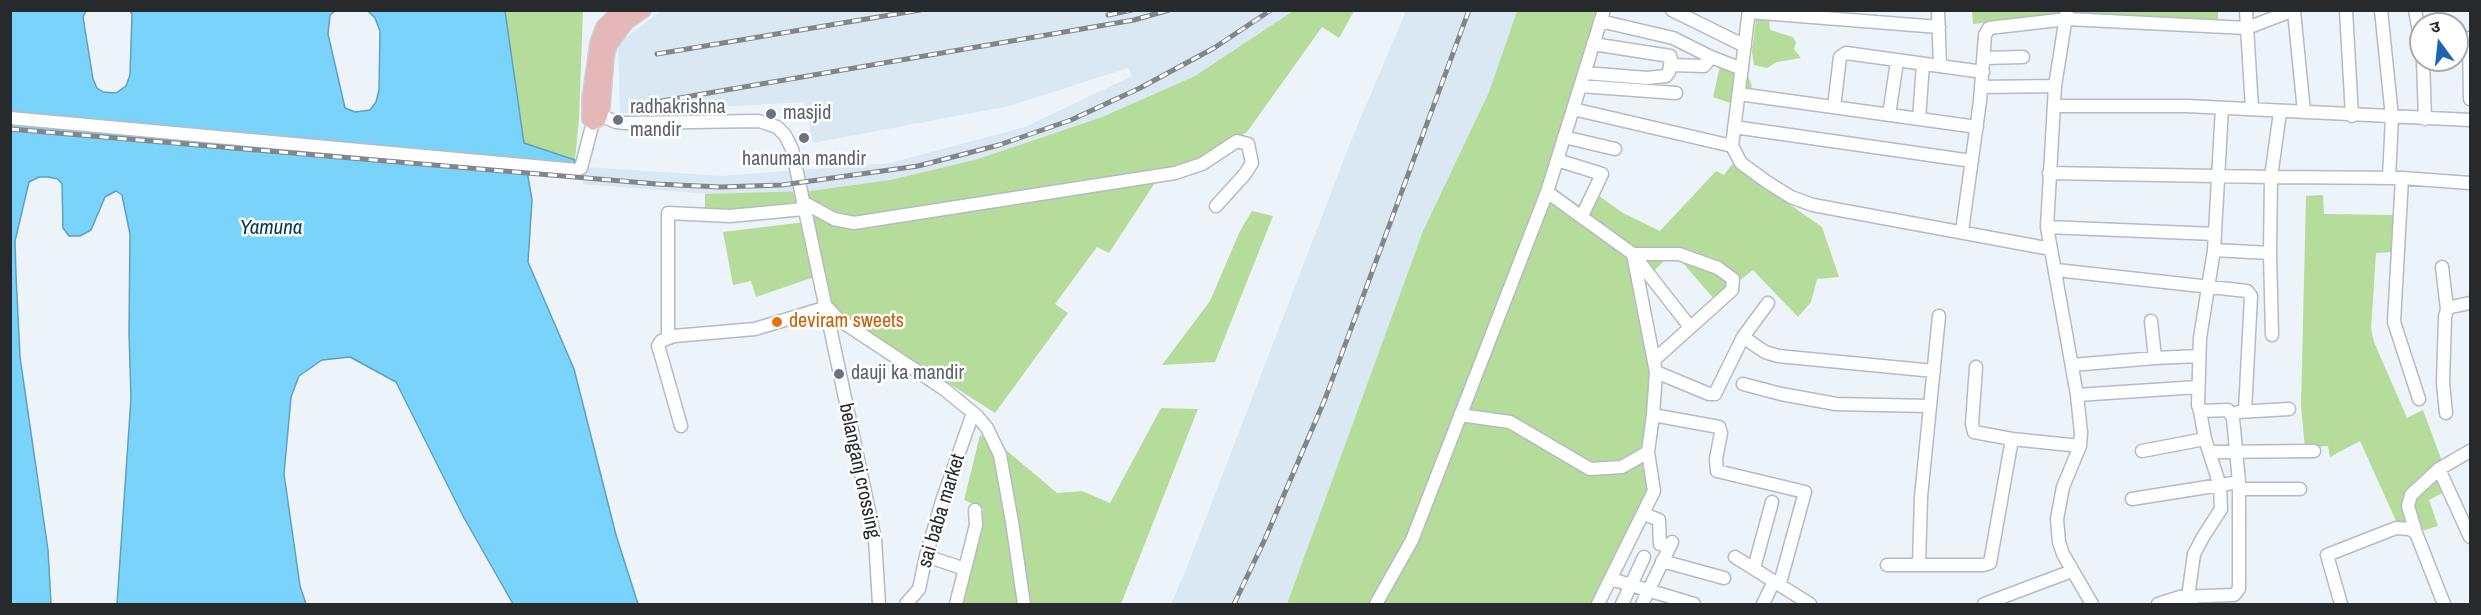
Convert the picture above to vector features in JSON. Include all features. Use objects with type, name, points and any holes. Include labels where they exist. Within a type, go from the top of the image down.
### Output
[{"type":"main road","points":[[597,118],[600,64],[619,14],[643,10]]},
{"type":"street","points":[[1672,10],[1745,46]]},
{"type":"street","points":[[1938,10],[1940,66]]},
{"type":"street","points":[[2246,10],[2252,109]]},
{"type":"street","points":[[2346,10],[2352,116]]},
{"type":"street","points":[[2381,10],[2396,178],[2394,322],[2419,399]]},
{"type":"street","points":[[1939,27],[1749,11],[1732,146],[1741,163],[1767,182],[1803,202],[1872,218],[1962,231],[2051,249]]},
{"type":"street","points":[[1962,231],[1977,127],[1985,35],[1989,28],[2067,15],[2247,28],[2294,11],[2304,112]]},
{"type":"street","points":[[2067,15],[2055,86],[2047,227],[2081,426],[2080,446],[2063,487],[2056,519],[2060,546],[2092,604]]},
{"type":"street","points":[[1376,604],[1412,540],[1547,192],[1602,16],[1673,38],[1742,69]]},
{"type":"street","points":[[1585,73],[1625,78],[1663,77],[1668,75],[1671,65],[1671,57],[1666,54],[1593,44]]},
{"type":"street","points":[[1834,107],[1841,54],[1983,72]]},
{"type":"street","points":[[1671,65],[1704,66],[1711,57]]},
{"type":"street","points":[[1984,58],[2023,57]]},
{"type":"street","points":[[1889,115],[1896,61]]},
{"type":"street","points":[[1919,119],[1923,64]]},
{"type":"street","points":[[2424,72],[2426,119]]},
{"type":"street","points":[[2468,72],[2470,99]]},
{"type":"street","points":[[1580,86],[1676,93]]},
{"type":"street","points":[[1981,87],[2055,86]]},
{"type":"street","points":[[1738,94],[1977,127]]},
{"type":"street","points":[[2054,106],[2252,109],[2352,116],[2470,120]]},
{"type":"street","points":[[2190,601],[2194,554],[2221,509],[2220,486],[2205,439],[2198,405],[2198,387],[2199,356],[2214,249],[2222,108]]},
{"type":"street","points":[[1573,109],[1732,146]]},
{"type":"street","points":[[2272,335],[2271,177],[2280,112]]},
{"type":"street","points":[[10,118],[577,170],[581,168],[597,118]]},
{"type":"street","name":"belanganj crossing","points":[[597,118],[624,123],[759,121],[777,127],[785,135],[792,149],[875,539],[879,604]]},
{"type":"street","points":[[1734,127],[1972,161]]},
{"type":"street","points":[[1564,137],[1615,149]]},
{"type":"street","points":[[668,338],[668,213],[730,216],[804,205],[834,219],[854,223],[1175,173],[1202,164],[1237,141],[1248,144],[1252,163],[1245,174],[1215,206]]},
{"type":"street","points":[[1557,160],[1602,174],[1582,216]]},
{"type":"street","points":[[2049,173],[2396,178],[2470,183]]},
{"type":"street","points":[[1547,192],[1633,254],[1690,327]]},
{"type":"street","points":[[2047,227],[2215,234]]},
{"type":"street","points":[[2214,249],[2270,253]]},
{"type":"street","points":[[1633,254],[1679,254],[1718,268],[1732,279],[1732,290],[1690,327],[1655,366]]},
{"type":"street","points":[[1598,604],[1654,491],[1647,452],[1653,415],[1655,366],[1633,254]]},
{"type":"street","points":[[2442,267],[2447,309],[2443,370],[2446,413]]},
{"type":"street","points":[[2056,270],[2244,290],[2251,296],[2245,411]]},
{"type":"street","points":[[1655,366],[1709,394],[1715,394],[1743,337],[1768,303]]},
{"type":"street","points":[[2447,309],[2470,303]]},
{"type":"street","points":[[681,426],[658,346],[661,341],[668,338],[755,329],[824,306],[838,319],[944,389],[987,428],[1000,455],[1024,604]]},
{"type":"street","points":[[1919,565],[1921,497],[1928,406],[1939,316]]},
{"type":"street","points":[[2151,321],[2156,358]]},
{"type":"street","points":[[1743,337],[1765,352],[1778,356],[1934,370]]},
{"type":"street","points":[[2072,365],[2199,356]]},
{"type":"street","points":[[1977,367],[1972,429],[1978,434],[2080,446]]},
{"type":"street","points":[[1743,384],[1836,404],[1928,406]]},
{"type":"street","points":[[2077,395],[2198,387]]},
{"type":"street","points":[[2200,411],[2289,409]]},
{"type":"street","points":[[2190,601],[2234,595],[2239,589],[2239,486],[2231,412]]},
{"type":"street","name":"sai baba market","points":[[906,604],[919,589],[942,501],[973,413]]},
{"type":"street","points":[[1460,415],[1510,422],[1590,469],[1622,467],[1647,452]]},
{"type":"street","points":[[1653,415],[1719,427],[1721,433],[1716,459],[1717,471],[1805,492],[1777,582],[1763,604]]},
{"type":"street","points":[[1887,565],[1983,565],[1990,563],[2012,439]]},
{"type":"street","points":[[2142,451],[2205,439]]},
{"type":"street","points":[[2209,452],[2314,451]]},
{"type":"street","points":[[2444,604],[2416,533],[2408,499],[2439,469],[2470,451]]},
{"type":"street","points":[[2439,469],[2470,537]]},
{"type":"street","points":[[2133,499],[2220,486],[2300,489]]},
{"type":"street","points":[[1754,568],[1772,502]]},
{"type":"street","points":[[956,604],[976,525],[975,510]]},
{"type":"street","points":[[1642,604],[1671,544],[1660,544],[1659,520],[1644,514]]},
{"type":"street","points":[[2341,604],[2326,555],[2396,528],[2416,533]]},
{"type":"street","points":[[926,556],[965,569]]},
{"type":"street","points":[[1622,604],[1644,557]]},
{"type":"street","points":[[1735,557],[1810,604]]},
{"type":"street","points":[[1662,561],[1724,578]]},
{"type":"street","points":[[1984,604],[2072,571]]},
{"type":"street","points":[[1611,579],[1694,604]]},
{"type":"street","points":[[2158,604],[2180,597],[2190,601],[2213,604]]},
{"type":"shaded area","points":[[660,11],[1293,11],[1195,76],[1102,117],[978,159],[890,180],[809,191],[720,195],[583,184],[586,167],[721,176],[890,163],[1025,127],[1132,76],[1128,68],[1009,106],[813,143],[804,102],[620,113],[618,44]]},
{"type":"shaded area","points":[[1406,11],[1517,11],[1489,92],[1423,231],[1287,604],[1171,604],[1351,141]]},
{"type":"green space","points":[[583,10],[579,119],[575,160],[524,143],[505,11]]},
{"type":"green space","points":[[2218,10],[2218,20],[2076,13],[1973,24],[1972,11]]},
{"type":"green space","points":[[1293,11],[1354,11],[1339,38],[1322,27],[1247,132],[1190,165],[1160,175],[1109,253],[1097,247],[1055,304],[1068,313],[995,413],[841,314],[827,302],[823,274],[756,297],[751,281],[733,285],[723,232],[805,222],[801,206],[731,214],[705,211],[705,194],[809,191],[890,180],[978,159],[1102,117],[1195,76]]},
{"type":"green space","points":[[1517,11],[1599,11],[1545,181],[1588,212],[1599,196],[1623,213],[1660,231],[1716,171],[1724,175],[1732,164],[1822,227],[1839,277],[1817,279],[1811,302],[1798,317],[1753,270],[1715,300],[1682,262],[1665,260],[1643,282],[1658,371],[1651,452],[1658,492],[1604,604],[1287,604],[1423,231],[1489,92]]},
{"type":"green space","points":[[1756,18],[1769,19],[1770,30],[1793,37],[1796,43],[1794,49],[1801,58],[1777,62],[1767,68],[1754,65],[1752,52]]},
{"type":"green space","points":[[1720,66],[1747,73],[1752,86],[1743,99],[1733,104],[1713,97]]},
{"type":"green space","points":[[2323,195],[2324,214],[2397,215],[2394,252],[2376,253],[2371,329],[2374,342],[2407,418],[2423,410],[2452,488],[2429,500],[2438,526],[2425,530],[2397,523],[2360,441],[2330,457],[2328,446],[2305,448],[2301,406],[2306,196]]},
{"type":"green space","points":[[1252,211],[1273,216],[1215,362],[1162,365],[1210,301],[1240,231]]},
{"type":"green space","points":[[1161,408],[1198,409],[1121,604],[961,604],[982,524],[983,508],[964,500],[980,435],[1006,450],[1057,493],[1082,491],[1110,503]]},
{"type":"water","name":"Yamuna","points":[[10,11],[86,11],[83,17],[93,79],[97,88],[103,92],[116,93],[126,86],[130,75],[132,14],[130,11],[335,11],[330,15],[328,34],[345,108],[355,112],[370,110],[376,102],[379,90],[380,31],[375,18],[368,11],[505,11],[524,143],[575,160],[573,165],[525,159],[532,200],[528,262],[574,369],[616,535],[638,604],[513,604],[463,516],[396,382],[350,357],[322,360],[299,376],[291,397],[284,474],[300,586],[306,604],[117,604],[131,398],[130,234],[122,195],[116,191],[105,197],[91,230],[80,236],[69,236],[63,228],[62,184],[58,179],[39,177],[29,182],[15,241],[20,357],[48,550],[51,604],[11,604]]},
{"type":"railway","points":[[657,54],[920,10]]},
{"type":"railway","points":[[1108,15],[1132,10]]},
{"type":"railway","points":[[662,101],[1134,20],[1169,10]]},
{"type":"railway","points":[[10,129],[657,184],[720,187],[782,185],[918,166],[999,145],[1071,120],[1140,88],[1214,48],[1271,10]]},
{"type":"railway","points":[[1234,604],[1265,539],[1325,399],[1469,10]]},
{"type":"place","name":"masjid","points":[[771,114]]},
{"type":"place","name":"radhakrishna mandir","points":[[618,120]]},
{"type":"place","name":"hanuman mandir","points":[[804,138]]},
{"type":"place","name":"deviram sweets","points":[[777,322]]},
{"type":"place","name":"dauji ka mandir","points":[[839,374]]}]
